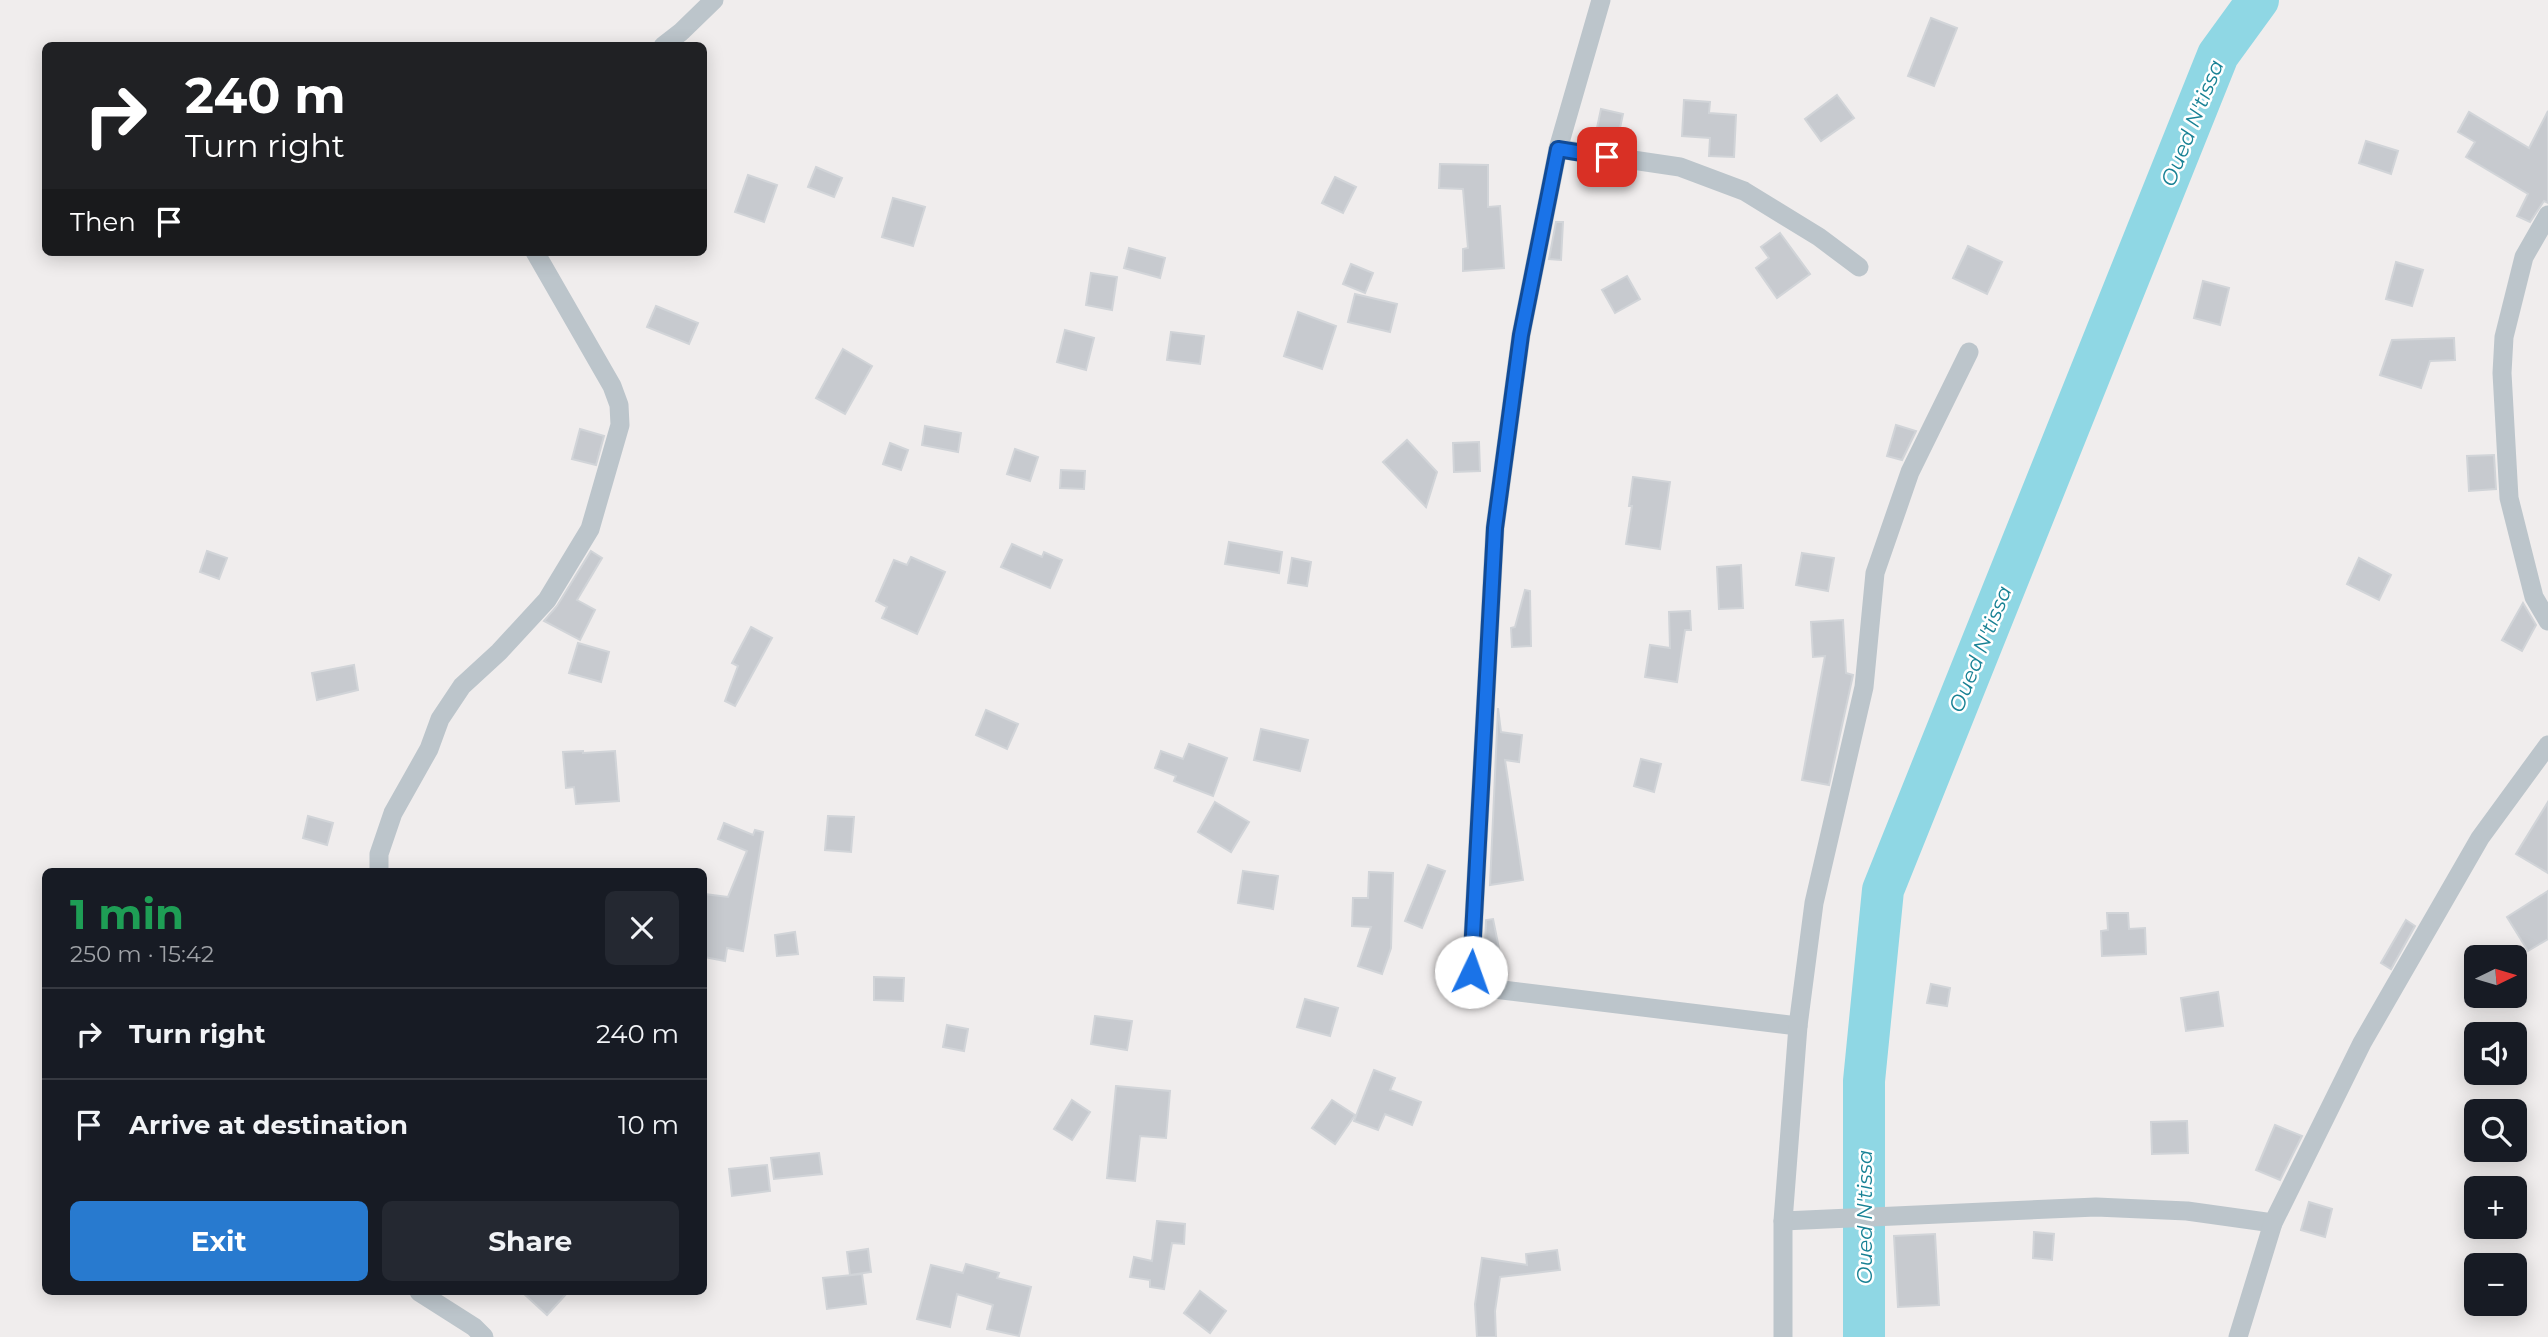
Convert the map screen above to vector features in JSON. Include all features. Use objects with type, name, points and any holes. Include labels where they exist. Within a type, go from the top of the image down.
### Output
[{"type":"street","points":[[668,42],[713,0]]},
{"type":"street","points":[[1601,0],[1558,149],[1521,335],[1495,528],[1471,972],[1476,983],[1486,988],[1798,1026]]},
{"type":"street","points":[[1558,149],[1680,167],[1744,191],[1819,237],[1859,267]]},
{"type":"street","points":[[2548,215],[2524,257],[2504,337],[2502,373],[2509,498],[2534,597],[2548,621]]},
{"type":"street","points":[[379,868],[379,854],[393,813],[429,749],[440,719],[462,685],[499,652],[547,600],[590,529],[617,441],[620,425],[619,405],[612,386],[537,256]]},
{"type":"street","points":[[1783,1337],[1783,1221],[1798,1026],[1814,903],[1864,687],[1875,573],[1910,472],[1969,352]]},
{"type":"street","points":[[2238,1337],[2273,1223],[2362,1043],[2473,850],[2548,745]]},
{"type":"street","points":[[1783,1221],[2096,1207],[2187,1210],[2273,1223]]},
{"type":"street","points":[[424,1295],[474,1327],[484,1337]]},
{"type":"building","points":[[1931,18],[1957,28],[1934,86],[1908,76]]},
{"type":"building","points":[[1837,95],[1854,118],[1821,141],[1805,119]]},
{"type":"building","points":[[1684,100],[1710,102],[1709,113],[1736,115],[1734,157],[1709,156],[1710,138],[1682,136]]},
{"type":"building","points":[[1601,109],[1623,114],[1620,128],[1627,129],[1623,146],[1594,142]]},
{"type":"building","points":[[2548,111],[2548,203],[2544,201],[2530,222],[2517,216],[2528,194],[2466,157],[2475,142],[2458,132],[2469,112],[2529,148]]},
{"type":"building","points":[[2366,141],[2398,151],[2391,174],[2359,163]]},
{"type":"building","points":[[1440,164],[1488,165],[1488,207],[1500,206],[1504,268],[1463,271],[1463,249],[1468,248],[1463,189],[1439,188]]},
{"type":"building","points":[[816,167],[842,178],[834,197],[808,187]]},
{"type":"building","points":[[748,175],[777,185],[764,222],[735,212]]},
{"type":"building","points":[[1335,177],[1356,187],[1343,213],[1322,203]]},
{"type":"building","points":[[893,198],[925,207],[913,246],[882,237]]},
{"type":"building","points":[[1556,222],[1563,222],[1561,260],[1549,259]]},
{"type":"building","points":[[1780,233],[1810,274],[1777,298],[1756,268],[1769,258],[1761,247]]},
{"type":"building","points":[[1968,246],[2002,262],[1987,294],[1953,278]]},
{"type":"building","points":[[1129,248],[1165,258],[1160,278],[1124,268]]},
{"type":"building","points":[[2396,262],[2423,270],[2412,306],[2386,299]]},
{"type":"building","points":[[1351,264],[1373,273],[1365,293],[1343,284]]},
{"type":"building","points":[[1091,273],[1117,277],[1112,310],[1086,305]]},
{"type":"building","points":[[1627,276],[1640,299],[1615,313],[1602,290]]},
{"type":"building","points":[[2203,281],[2229,288],[2220,325],[2194,318]]},
{"type":"building","points":[[1355,294],[1397,304],[1390,332],[1348,322]]},
{"type":"building","points":[[656,306],[698,323],[689,344],[647,327]]},
{"type":"building","points":[[1298,312],[1336,326],[1322,369],[1284,356]]},
{"type":"building","points":[[1065,330],[1094,338],[1086,370],[1057,362]]},
{"type":"building","points":[[1171,332],[1204,336],[1200,364],[1167,360]]},
{"type":"building","points":[[2454,338],[2455,360],[2430,361],[2421,388],[2380,375],[2392,340]]},
{"type":"building","points":[[843,349],[872,366],[845,414],[816,398]]},
{"type":"building","points":[[1896,425],[1916,431],[1902,460],[1887,456]]},
{"type":"building","points":[[925,426],[961,433],[958,452],[922,445]]},
{"type":"building","points":[[580,429],[604,436],[596,465],[572,459]]},
{"type":"building","points":[[1407,440],[1437,472],[1426,507],[1383,462]]},
{"type":"building","points":[[1479,442],[1480,471],[1454,472],[1453,443]]},
{"type":"building","points":[[890,443],[908,450],[901,470],[883,464]]},
{"type":"building","points":[[1015,449],[1038,457],[1030,481],[1007,474]]},
{"type":"building","points":[[2494,455],[2496,489],[2469,491],[2467,456]]},
{"type":"building","points":[[1061,470],[1085,471],[1084,489],[1060,488]]},
{"type":"building","points":[[1633,477],[1670,482],[1660,549],[1626,544]]},
{"type":"building","points":[[1229,542],[1282,552],[1279,573],[1225,564]]},
{"type":"building","points":[[1012,544],[1042,557],[1044,552],[1062,560],[1050,588],[1001,567]]},
{"type":"building","points":[[207,551],[227,558],[219,579],[200,572]]},
{"type":"building","points":[[591,551],[602,558],[577,600],[595,610],[580,640],[544,621],[557,606]]},
{"type":"building","points":[[1802,553],[1834,558],[1828,591],[1796,585]]},
{"type":"building","points":[[911,557],[945,572],[917,634],[882,618],[887,607],[876,601],[894,560],[907,565]]},
{"type":"building","points":[[1292,558],[1311,562],[1307,586],[1288,583]]},
{"type":"building","points":[[2359,558],[2391,575],[2379,600],[2347,584]]},
{"type":"building","points":[[1741,565],[1743,608],[1719,609],[1717,567]]},
{"type":"building","points":[[1525,590],[1530,591],[1531,646],[1512,647],[1511,628],[1515,627]]},
{"type":"building","points":[[2523,603],[2536,625],[2522,651],[2502,640]]},
{"type":"building","points":[[1690,611],[1691,630],[1685,630],[1677,682],[1645,677],[1650,645],[1670,648],[1669,612]]},
{"type":"building","points":[[1843,620],[1846,673],[1853,675],[1829,785],[1802,780],[1825,656],[1813,657],[1811,622]]},
{"type":"building","points":[[751,627],[772,638],[735,706],[725,701],[738,666],[732,663]]},
{"type":"building","points":[[578,643],[609,652],[601,682],[569,673]]},
{"type":"building","points":[[354,665],[358,690],[317,700],[312,673]]},
{"type":"building","points":[[1498,708],[1501,732],[1522,735],[1519,762],[1505,760],[1523,880],[1490,885]]},
{"type":"building","points":[[986,710],[1018,724],[1007,749],[976,735]]},
{"type":"building","points":[[1261,729],[1308,740],[1300,771],[1254,760]]},
{"type":"building","points":[[1189,744],[1227,758],[1213,796],[1174,781],[1176,776],[1155,768],[1161,751],[1183,759]]},
{"type":"building","points":[[615,751],[619,801],[576,804],[574,787],[566,788],[563,752]]},
{"type":"building","points":[[1641,759],[1661,764],[1654,792],[1634,786]]},
{"type":"building","points":[[1215,802],[1249,822],[1231,852],[1198,832]]},
{"type":"building","points":[[2548,802],[2548,873],[2516,854]]},
{"type":"building","points":[[308,816],[333,823],[327,845],[303,838]]},
{"type":"building","points":[[828,816],[854,817],[851,852],[825,850]]},
{"type":"building","points":[[724,823],[753,835],[755,830],[763,832],[743,951],[727,948],[725,961],[707,958],[707,894],[728,897],[747,851],[718,839]]},
{"type":"building","points":[[1428,865],[1445,871],[1422,928],[1405,921]]},
{"type":"building","points":[[1243,871],[1278,876],[1273,909],[1238,903]]},
{"type":"building","points":[[1369,872],[1393,873],[1391,948],[1382,974],[1358,966],[1371,927],[1352,926],[1353,898],[1368,898]]},
{"type":"building","points":[[2548,891],[2548,939],[2528,951],[2527,945],[2524,945],[2507,917]]},
{"type":"building","points":[[2107,913],[2128,913],[2129,929],[2145,928],[2146,954],[2102,956],[2101,931],[2108,930]]},
{"type":"building","points":[[1493,919],[1503,968],[1484,972],[1486,920]]},
{"type":"building","points":[[2406,920],[2415,926],[2391,969],[2381,963]]},
{"type":"building","points":[[795,932],[798,954],[777,956],[775,935]]},
{"type":"building","points":[[874,977],[904,978],[903,1001],[874,1000]]},
{"type":"building","points":[[1931,984],[1950,988],[1947,1006],[1927,1003]]},
{"type":"building","points":[[2218,992],[2223,1026],[2186,1031],[2181,998]]},
{"type":"building","points":[[1305,999],[1338,1008],[1330,1036],[1297,1027]]},
{"type":"building","points":[[1095,1016],[1132,1021],[1127,1050],[1091,1044]]},
{"type":"building","points":[[947,1025],[968,1029],[964,1051],[943,1047]]},
{"type":"building","points":[[1374,1070],[1395,1078],[1390,1090],[1421,1102],[1412,1125],[1385,1114],[1378,1130],[1354,1121]]},
{"type":"building","points":[[1116,1086],[1170,1091],[1166,1138],[1140,1136],[1135,1181],[1107,1178]]},
{"type":"building","points":[[1072,1100],[1090,1112],[1072,1140],[1054,1129]]},
{"type":"building","points":[[1332,1100],[1355,1115],[1335,1144],[1312,1128]]},
{"type":"building","points":[[2187,1121],[2188,1153],[2152,1154],[2151,1122]]},
{"type":"building","points":[[2275,1125],[2302,1136],[2280,1180],[2256,1170]]},
{"type":"building","points":[[819,1153],[822,1174],[774,1179],[771,1158]]},
{"type":"building","points":[[767,1165],[770,1191],[732,1196],[729,1169]]},
{"type":"building","points":[[2309,1202],[2332,1209],[2325,1237],[2301,1230]]},
{"type":"building","points":[[1157,1221],[1185,1224],[1184,1244],[1172,1243],[1164,1289],[1150,1287],[1150,1280],[1130,1277],[1134,1257],[1152,1261]]},
{"type":"building","points":[[2034,1232],[2054,1234],[2052,1260],[2033,1258]]},
{"type":"building","points":[[1935,1234],[1939,1305],[1898,1307],[1894,1236]]},
{"type":"building","points":[[868,1249],[871,1272],[850,1275],[847,1252]]},
{"type":"building","points":[[1557,1250],[1560,1270],[1500,1277],[1495,1311],[1496,1337],[1477,1337],[1475,1304],[1482,1258],[1527,1265],[1526,1254]]},
{"type":"building","points":[[966,1264],[999,1273],[997,1278],[1031,1287],[1019,1336],[987,1329],[993,1305],[957,1294],[950,1327],[917,1319],[931,1265],[963,1273]]},
{"type":"building","points":[[862,1274],[866,1304],[827,1309],[823,1278]]},
{"type":"building","points":[[1200,1291],[1226,1311],[1210,1333],[1184,1313]]},
{"type":"building","points":[[525,1295],[565,1295],[547,1315]]},
{"type":"waterway","name":"Oued N'tissa","points":[[1864,1337],[1864,1081],[1883,890],[2218,55],[2258,0]]},
{"type":"route","points":[[1471,972],[1495,528],[1521,335],[1558,149],[1607,157]]}]
